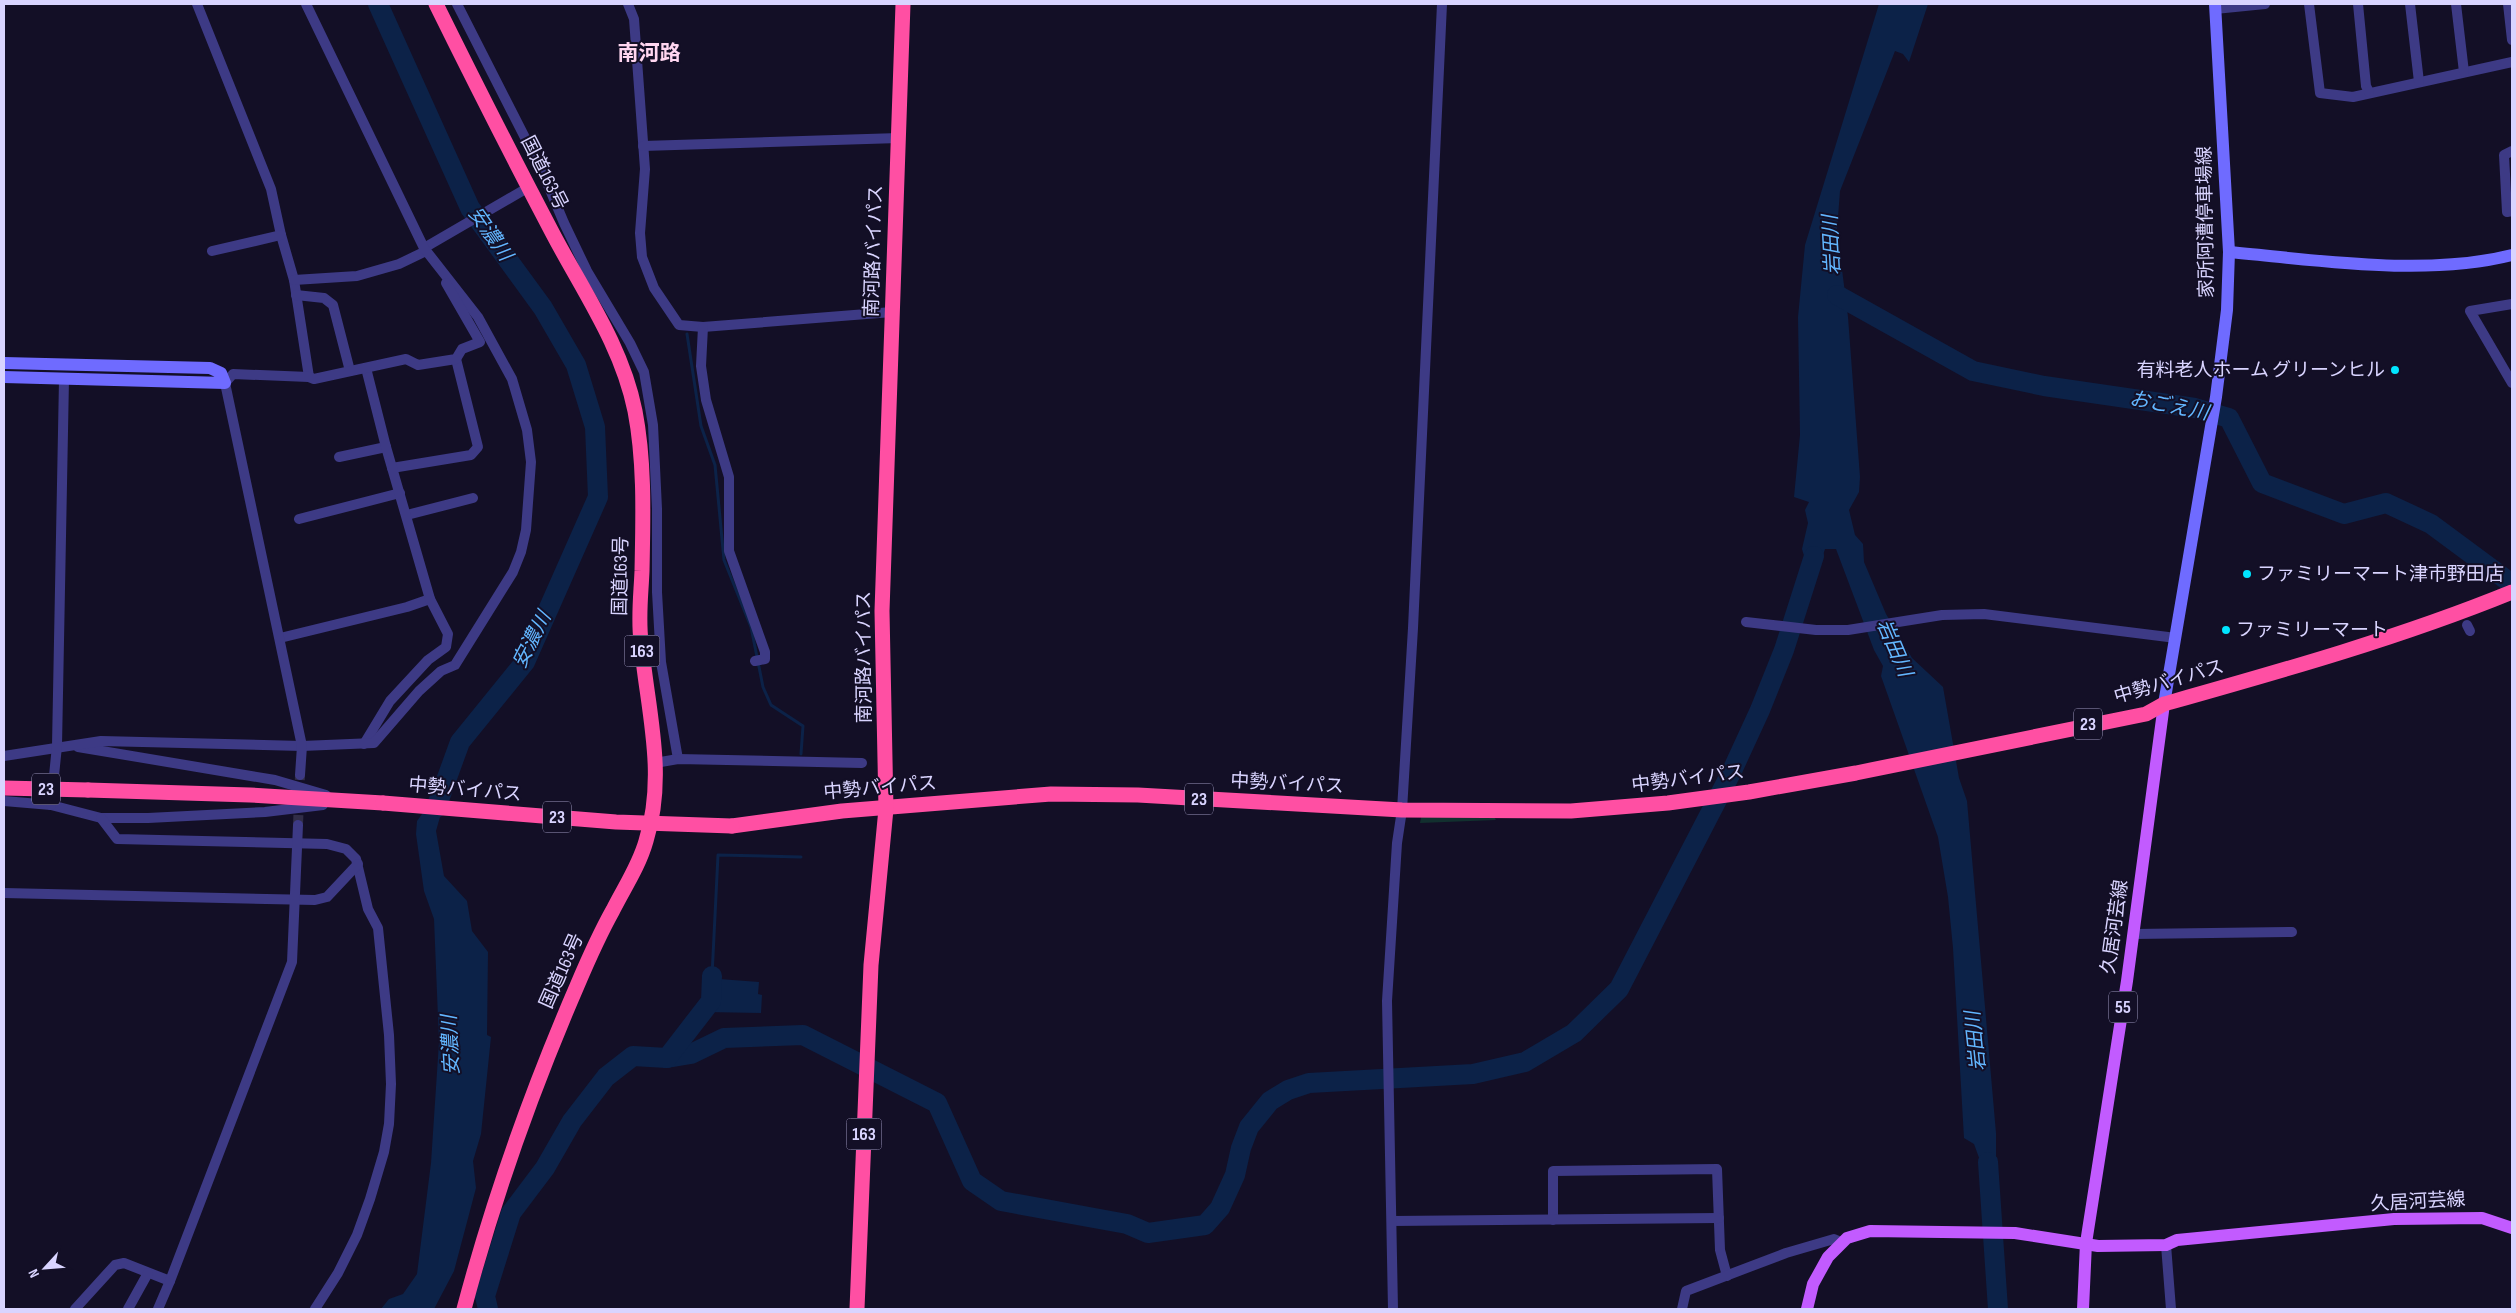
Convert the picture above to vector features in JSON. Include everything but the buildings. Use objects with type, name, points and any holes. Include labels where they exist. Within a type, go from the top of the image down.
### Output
[{"type":"highway","name":"国道163号","points":[[436,4],[524,190],[615,348],[634,408],[641,460],[640,632],[653,719],[656,763],[653,807],[646,841],[637,864],[594,945],[556,1033],[503,1185],[464,1309]]},
{"type":"highway","name":"南河路バイパス","points":[[857,1309],[868,1030],[886,809],[882,611],[903,4]]},
{"type":"highway","name":"中勢バイパス","points":[[4,788],[250,795],[384,803],[616,822],[732,826],[808,815],[1051,794],[1138,796],[1402,810],[1571,811],[1668,803],[1748,792],[1856,773],[2010,740],[2146,714],[2164,704],[2322,659],[2475,608],[2512,592]]},
{"type":"main road","name":"久居河芸線","points":[[2083,1309],[2086,1243],[2134,934],[2164,704]]},
{"type":"main road","name":"久居河芸線","points":[[1807,1309],[1813,1284],[1821,1267],[1842,1242],[1860,1233],[1879,1230],[2015,1233],[2098,1246],[2166,1245],[2177,1240],[2394,1219],[2482,1218],[2512,1228]]},
{"type":"street","points":[[196,4],[271,189],[281,235],[294,280],[308,376]]},
{"type":"street","points":[[306,4],[426,248],[480,342],[462,349],[456,359],[478,447],[471,455],[392,468]]},
{"type":"street","points":[[457,4],[543,173],[587,271],[630,343],[644,372],[653,425],[657,509],[656,592],[661,662],[678,759]]},
{"type":"street","points":[[628,4],[634,19],[645,169],[640,233],[645,267],[654,288],[679,325],[703,326],[892,312]]},
{"type":"street","points":[[1393,1309],[1387,1001],[1397,852],[1402,810],[1414,618],[1442,4]]},
{"type":"street","points":[[2215,6],[2265,4]]},
{"type":"street","points":[[2310,4],[2320,93],[2353,97],[2512,62]]},
{"type":"street","points":[[2358,4],[2366,86],[2369,92]]},
{"type":"street","points":[[2410,4],[2419,82]]},
{"type":"street","points":[[2456,4],[2464,72]]},
{"type":"street","points":[[2508,4],[2512,40]]},
{"type":"street","name":"家所阿漕停車場線","points":[[2164,704],[2216,397],[2227,310],[2229,252],[2215,6]]},
{"type":"street","points":[[643,146],[899,138]]},
{"type":"street","points":[[2512,151],[2504,155],[2507,212],[2512,211]]},
{"type":"street","points":[[294,280],[357,276],[399,264],[524,190]]},
{"type":"street","points":[[212,251],[281,235]]},
{"type":"street","points":[[2229,252],[2426,266],[2475,262],[2512,255]]},
{"type":"street","points":[[72,746],[101,741],[302,746],[374,743],[419,690],[441,671],[455,665],[513,572],[522,552],[526,530],[531,462],[527,430],[512,379],[478,317],[451,280],[438,268]]},
{"type":"street","points":[[296,294],[324,298],[333,305],[350,371]]},
{"type":"street","points":[[2512,304],[2470,311],[2512,384]]},
{"type":"street","points":[[703,326],[700,352],[705,391],[710,416],[729,477],[729,551],[752,613],[760,660]]},
{"type":"street","points":[[4,378],[225,382],[233,374],[308,376],[314,379],[406,359],[418,365],[456,359]]},
{"type":"street","points":[[4,363],[210,368],[221,373],[225,382],[302,746],[300,775]]},
{"type":"street","points":[[364,744],[390,701],[428,660],[446,647],[448,634],[430,599],[386,447],[366,368]]},
{"type":"street","points":[[51,806],[57,746],[64,379]]},
{"type":"street","points":[[339,457],[386,447]]},
{"type":"street","points":[[299,520],[400,493]]},
{"type":"street","points":[[407,516],[473,498]]},
{"type":"street","points":[[280,638],[407,607],[430,599]]},
{"type":"street","points":[[1746,622],[1816,630],[1854,630],[1942,615],[1984,614],[2176,638]]},
{"type":"street","points":[[4,756],[57,746],[72,746],[275,780],[349,801]]},
{"type":"street","points":[[656,763],[678,759],[862,763]]},
{"type":"street","points":[[4,801],[51,806],[101,818],[148,818],[265,812],[349,801]]},
{"type":"street","points":[[101,818],[117,839],[327,844],[346,849],[358,864],[368,909],[378,928],[389,1035],[391,1084],[389,1124],[384,1152],[357,1235],[338,1273],[315,1309]]},
{"type":"street","points":[[158,1309],[292,962],[298,825]]},
{"type":"street","points":[[4,893],[295,900],[327,897],[358,864]]},
{"type":"street","points":[[2134,934],[2292,932]]},
{"type":"street","points":[[1554,1220],[1553,1171],[1717,1169],[1720,1250],[1726,1276]]},
{"type":"street","points":[[1392,1221],[1719,1218]]},
{"type":"street","points":[[1682,1309],[1686,1291],[1786,1253],[1834,1238],[1842,1242]]},
{"type":"street","points":[[2166,1245],[2171,1309]]},
{"type":"street","points":[[75,1309],[115,1265],[124,1263],[170,1281]]},
{"type":"street","points":[[128,1309],[148,1273]]},
{"type":"green space","points":[[1488,807],[1496,820],[1420,823],[1423,808]]},
{"type":"water","points":[[1879,4],[1928,4],[1909,62],[1903,54],[1895,51],[1840,191],[1837,230],[1848,317],[1860,477],[1859,492],[1849,510],[1855,535],[1863,544],[1864,562],[1886,614],[1912,658],[1943,687],[1959,778],[1967,801],[1996,1133],[1996,1204],[1974,1144],[1964,1138],[1953,948],[1948,897],[1938,837],[1881,676],[1883,666],[1874,650],[1836,549],[1825,549],[1822,558],[1799,591],[1805,559],[1802,549],[1808,523],[1805,510],[1809,502],[1794,497],[1800,435],[1798,317],[1805,245]]},
{"type":"water","points":[[453,771],[436,831],[444,876],[467,901],[472,931],[488,952],[487,1035],[491,1037],[481,1134],[473,1161],[476,1188],[454,1271],[434,1309],[381,1309],[389,1299],[403,1294],[417,1274],[431,1163],[439,1042],[434,919],[424,891],[416,834],[417,821]]},
{"type":"water","points":[[706,978],[759,982],[758,994],[762,995],[761,1013],[706,1012],[698,1027],[691,1021],[705,995]]},
{"type":"waterway","name":"安濃川","points":[[378,4],[470,208],[543,308],[576,365],[595,427],[598,497],[525,662],[460,742],[436,808]]},
{"type":"waterway","name":"おごえ川","points":[[1837,295],[1973,371],[2044,386],[2195,408],[2229,418],[2262,483],[2344,514],[2386,503],[2431,524],[2512,584]]},
{"type":"waterway","points":[[687,334],[701,426],[715,465],[724,560],[751,627],[763,687],[771,705],[803,726],[801,754]]},
{"type":"waterway","points":[[667,1058],[691,1054],[724,1038],[803,1035],[937,1103],[972,1181],[1001,1201],[1127,1224],[1148,1233],[1205,1225],[1220,1208],[1235,1175],[1241,1148],[1249,1127],[1270,1101],[1288,1090],[1309,1083],[1473,1074],[1525,1062],[1574,1033],[1619,989],[1731,773],[1760,710],[1784,650],[1814,556]]},
{"type":"waterway","points":[[712,976],[718,855],[801,857]]},
{"type":"waterway","points":[[488,1309],[485,1296],[511,1213],[545,1168],[572,1121],[606,1077],[633,1056],[667,1058],[711,1001],[712,976]]},
{"type":"waterway","name":"岩田川","points":[[1988,1162],[1998,1309]]},
{"type":"tunnel","points":[[298,825],[300,775]]},
{"type":"place","name":"有料老人ホーム グリーンヒル","points":[[2395,370]]},
{"type":"place","name":"ファミリーマート津市野田店","points":[[2247,574]]},
{"type":"place","name":"ファミリーマート","points":[[2226,630]]},
{"type":"district","name":"南河路","points":[[649,53]]}]
